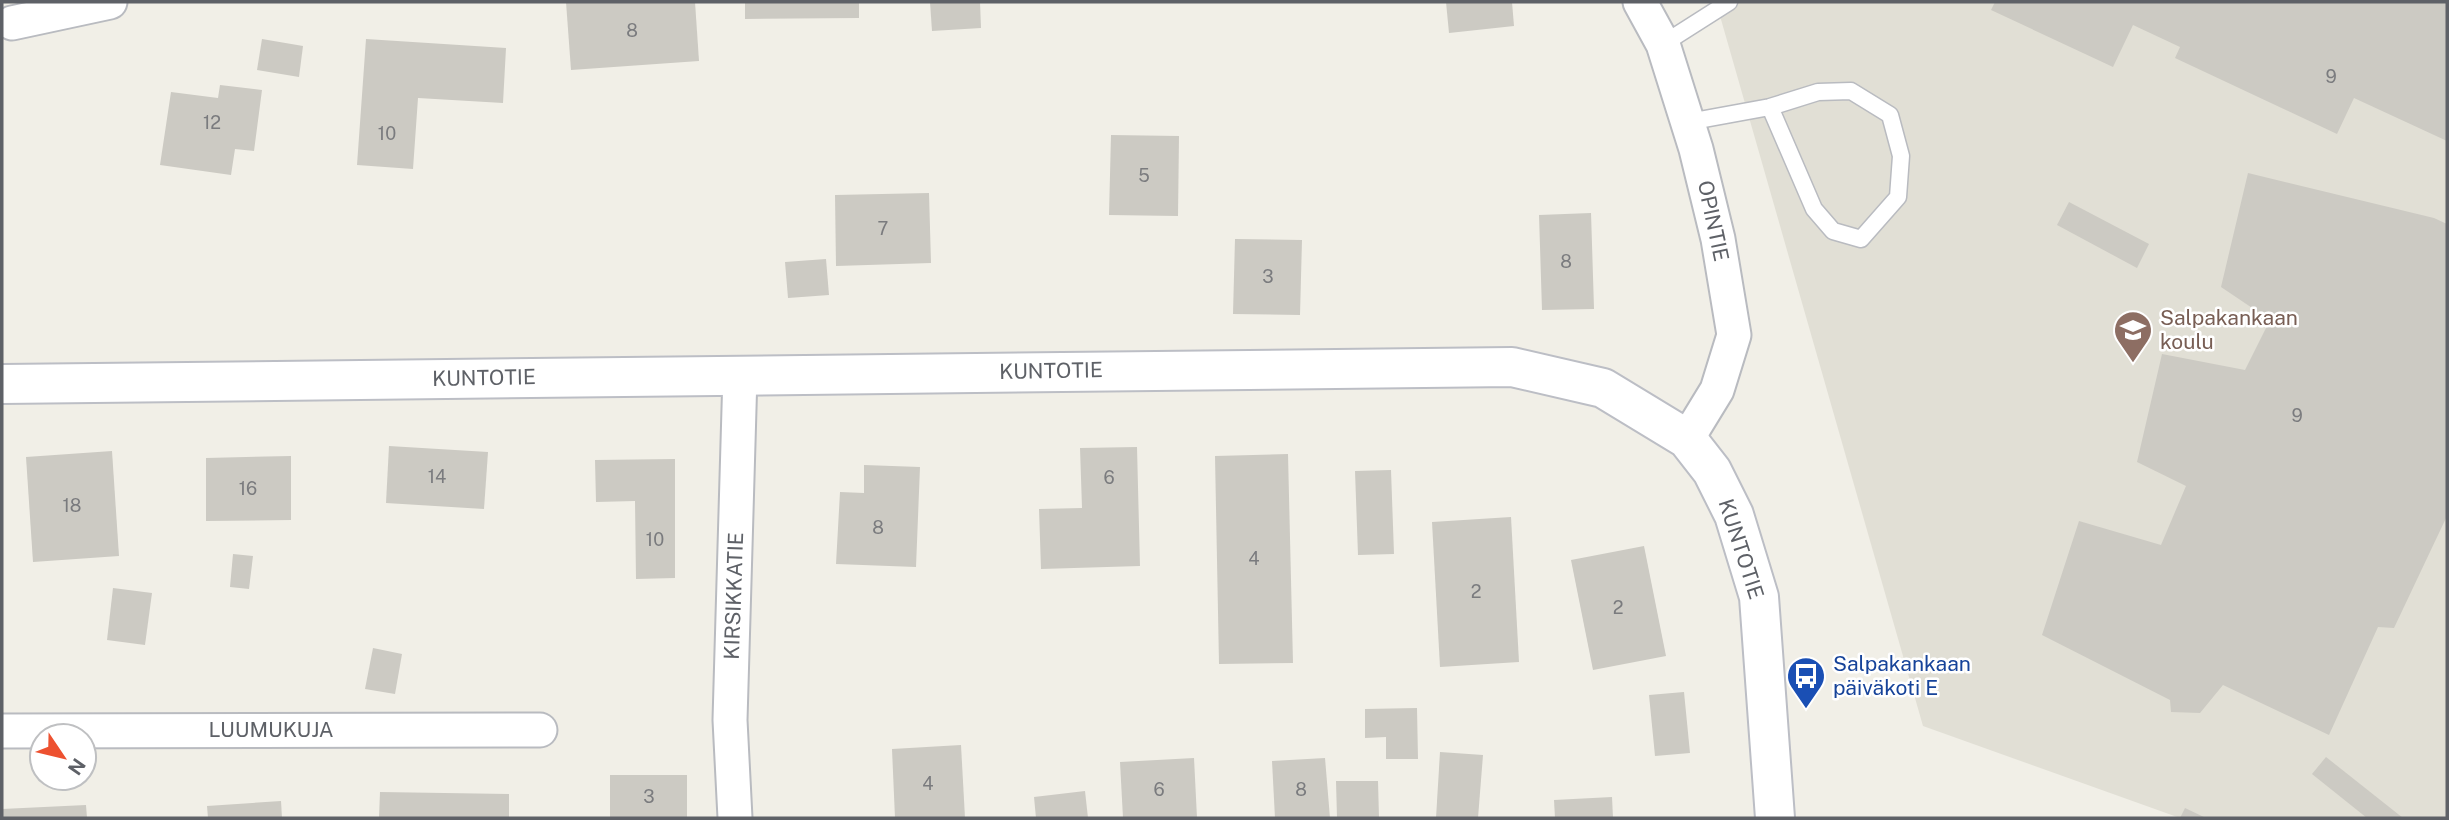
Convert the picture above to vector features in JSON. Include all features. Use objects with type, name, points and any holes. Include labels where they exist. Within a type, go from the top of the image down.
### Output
[{"type":"street","points":[[12,23],[110,2]]},
{"type":"street","name":"OPINTIE","points":[[1640,2],[1663,44],[1696,149],[1718,239],[1734,335],[1717,390],[1686,439]]},
{"type":"street","name":"KUNTOTIE","points":[[2,384],[1513,367],[1603,388],[1686,439],[1712,471],[1734,514],[1759,597],[1775,818]]},
{"type":"street","name":"KIRSIKKATIE","points":[[735,818],[730,720],[740,374]]},
{"type":"street","name":"LUUMUKUJA","points":[[2,731],[540,730]]},
{"type":"lane","points":[[1663,44],[1729,2]]},
{"type":"lane","points":[[1688,122],[1770,107],[1818,92],[1851,91],[1890,115],[1901,156],[1898,197],[1861,239],[1833,231],[1814,209],[1770,107]]},
{"type":"shaded area","name":"Salpakankaan koulu","points":[[1716,2],[2447,2],[2447,818],[2180,818],[1923,726]]},
{"type":"building","points":[[566,2],[695,2],[699,61],[571,70]]},
{"type":"building","points":[[745,2],[859,2],[859,18],[745,19]]},
{"type":"building","points":[[930,2],[980,2],[981,28],[932,31]]},
{"type":"building","points":[[1446,2],[1512,2],[1514,26],[1449,33]]},
{"type":"building","points":[[1995,2],[2447,2],[2447,141],[2354,98],[2337,134],[2175,58],[2180,47],[2133,25],[2113,67],[1991,10]]},
{"type":"building","points":[[262,39],[303,46],[299,77],[257,70]]},
{"type":"building","points":[[366,39],[506,48],[503,103],[418,98],[413,169],[357,165]]},
{"type":"building","points":[[220,85],[262,90],[254,151],[235,149],[231,175],[160,165],[171,92],[218,98]]},
{"type":"building","points":[[1111,135],[1179,136],[1178,216],[1109,215]]},
{"type":"building","points":[[2248,173],[2434,218],[2447,224],[2447,516],[2394,628],[2378,627],[2329,735],[2223,685],[2200,713],[2171,712],[2170,700],[2042,635],[2079,521],[2161,545],[2186,486],[2137,462],[2162,354],[2245,370],[2270,320],[2221,287]]},
{"type":"building","points":[[929,193],[931,263],[836,266],[835,195]]},
{"type":"building","points":[[2069,202],[2149,244],[2137,268],[2057,225]]},
{"type":"building","points":[[1591,213],[1594,309],[1542,310],[1539,215]]},
{"type":"building","points":[[1235,239],[1302,240],[1300,315],[1233,314]]},
{"type":"building","points":[[826,259],[829,295],[788,298],[785,262]]},
{"type":"building","points":[[389,446],[488,452],[484,509],[386,503]]},
{"type":"building","points":[[1137,447],[1140,566],[1041,569],[1039,509],[1082,508],[1080,448]]},
{"type":"building","points":[[112,451],[119,556],[33,562],[26,457]]},
{"type":"building","points":[[1288,454],[1293,663],[1219,664],[1215,456]]},
{"type":"building","points":[[291,456],[291,520],[206,521],[206,458]]},
{"type":"building","points":[[675,459],[675,578],[636,579],[635,501],[596,502],[595,460]]},
{"type":"building","points":[[864,465],[920,467],[916,567],[836,564],[840,492],[864,493]]},
{"type":"building","points":[[1391,470],[1394,554],[1358,555],[1355,471]]},
{"type":"building","points":[[1511,517],[1519,662],[1440,667],[1432,522]]},
{"type":"building","points":[[1644,546],[1666,656],[1593,670],[1571,560]]},
{"type":"building","points":[[233,554],[253,556],[249,589],[230,587]]},
{"type":"building","points":[[113,588],[152,593],[145,645],[107,640]]},
{"type":"building","points":[[373,648],[402,654],[395,694],[365,689]]},
{"type":"building","points":[[1684,692],[1690,753],[1655,756],[1649,695]]},
{"type":"building","points":[[1417,708],[1418,759],[1386,759],[1386,737],[1365,738],[1365,709]]},
{"type":"building","points":[[961,745],[965,818],[895,818],[892,749]]},
{"type":"building","points":[[1440,752],[1483,755],[1478,818],[1436,818]]},
{"type":"building","points":[[2326,757],[2403,818],[2367,818],[2312,774]]},
{"type":"building","points":[[1194,758],[1197,818],[1123,818],[1120,762]]},
{"type":"building","points":[[1325,758],[1330,818],[1275,818],[1272,761]]},
{"type":"building","points":[[610,775],[687,775],[687,818],[610,818]]},
{"type":"building","points":[[1336,781],[1378,781],[1379,818],[1337,818]]},
{"type":"building","points":[[1085,791],[1088,818],[1036,818],[1034,797]]},
{"type":"building","points":[[380,792],[509,794],[509,818],[379,818]]},
{"type":"building","points":[[1612,797],[1613,818],[1555,818],[1554,800]]},
{"type":"building","points":[[281,801],[282,818],[208,818],[207,806]]},
{"type":"building","points":[[86,805],[87,818],[2,818],[2,809]]},
{"type":"building","points":[[2185,808],[2206,818],[2180,818]]},
{"type":"place","name":"Salpakankaan koulu","points":[[2133,364]]},
{"type":"place","name":"Salpakankaan päiväkoti E","points":[[1806,710]]}]
